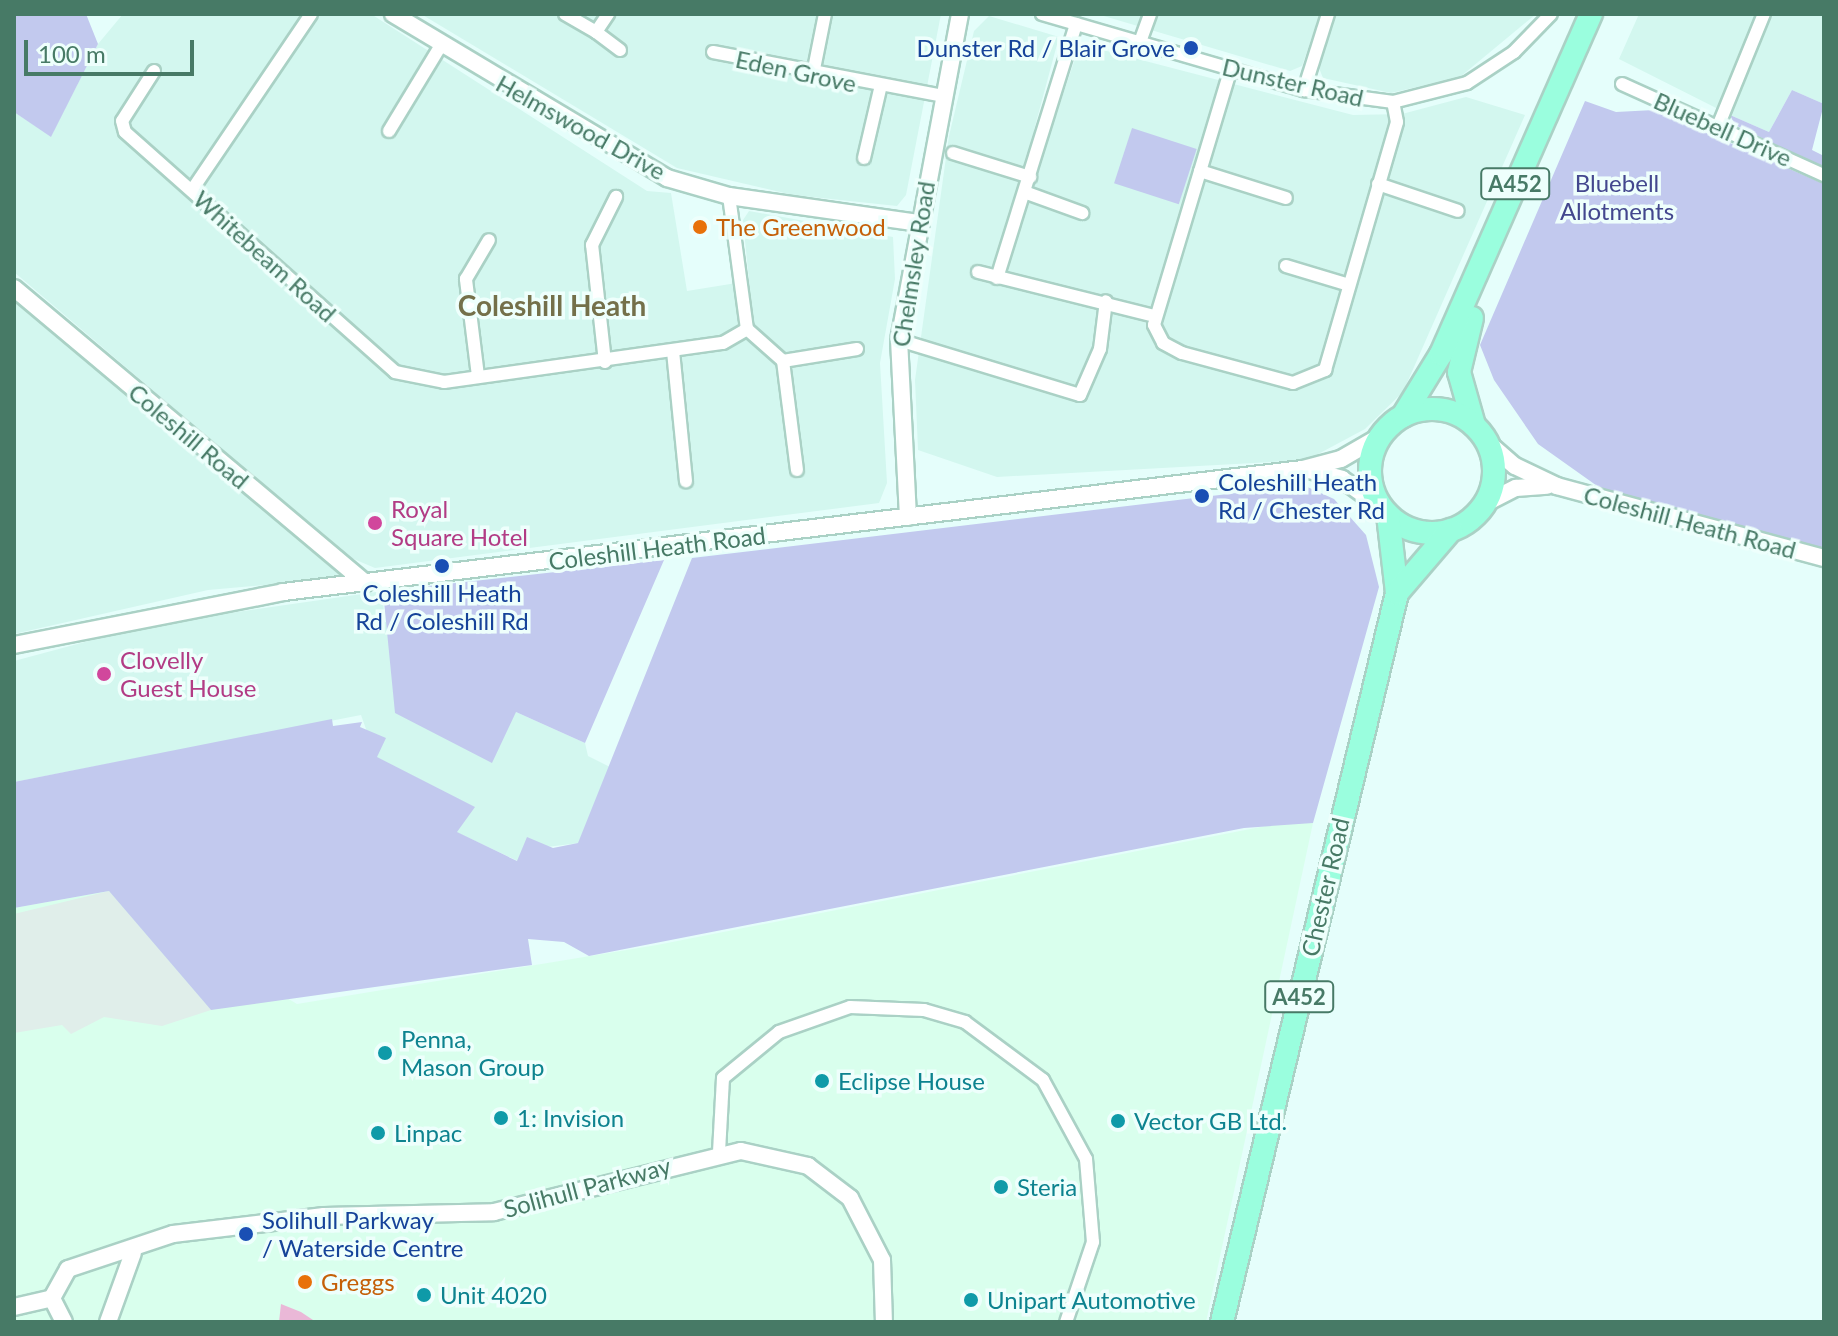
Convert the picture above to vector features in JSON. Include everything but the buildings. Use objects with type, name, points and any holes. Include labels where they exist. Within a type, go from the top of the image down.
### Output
[{"type":"highway","name":"A452","points":[[1403,416],[1441,354],[1591,14]]},
{"type":"highway","name":"A452","points":[[1480,433],[1459,372],[1463,339],[1602,14]]},
{"type":"highway","points":[[1432,408],[1480,433],[1494,473],[1484,504],[1451,530],[1417,531],[1384,511],[1370,472],[1379,437],[1403,416],[1432,408]]},
{"type":"highway","name":"Chester Road","points":[[1222,1322],[1397,593],[1384,511]]},
{"type":"highway","name":"Chester Road","points":[[1397,593],[1451,530]]},
{"type":"street","points":[[192,190],[311,14]]},
{"type":"street","name":"Helmswood Drive","points":[[393,14],[667,178],[729,196],[918,223]]},
{"type":"street","points":[[565,14],[620,50]]},
{"type":"street","points":[[596,32],[608,14]]},
{"type":"street","points":[[813,74],[825,14]]},
{"type":"street","name":"Chelmsley Road","points":[[908,517],[899,340],[918,223],[960,14]]},
{"type":"street","name":"Dunster Road","points":[[1042,14],[1063,17],[1076,24],[1304,90],[1393,102],[1467,83],[1514,52],[1551,14]]},
{"type":"street","points":[[1140,42],[1150,14]]},
{"type":"street","points":[[1304,90],[1328,14]]},
{"type":"street","points":[[1719,124],[1764,14]]},
{"type":"street","points":[[997,278],[1027,193],[1076,24]]},
{"type":"street","points":[[389,131],[441,45]]},
{"type":"street","name":"Eden Grove","points":[[713,52],[880,89],[943,96]]},
{"type":"street","points":[[1231,68],[1154,316],[1163,343],[1182,353],[1302,383],[1325,370],[1397,122],[1393,102]]},
{"type":"street","name":"Whitebeam Road","points":[[154,71],[123,129],[395,372],[444,382],[673,351],[735,339],[747,329]]},
{"type":"street","name":"Bluebell Drive","points":[[1622,84],[1719,124],[1824,175]]},
{"type":"street","name":"Eden Grove","points":[[864,158],[880,89]]},
{"type":"street","points":[[953,153],[1030,177]]},
{"type":"street","points":[[1200,171],[1286,198]]},
{"type":"street","points":[[1378,184],[1458,211]]},
{"type":"street","points":[[1027,193],[1082,213]]},
{"type":"street","points":[[729,196],[747,329],[783,361],[797,470]]},
{"type":"street","points":[[605,362],[592,245],[616,197]]},
{"type":"street","points":[[478,376],[466,279],[489,240]]},
{"type":"street","points":[[1286,266],[1349,285]]},
{"type":"street","points":[[978,272],[1106,301],[1154,316]]},
{"type":"street","name":"Coleshill Road","points":[[14,288],[365,583]]},
{"type":"street","points":[[899,340],[1080,395],[1100,349],[1106,301]]},
{"type":"street","points":[[783,361],[857,349]]},
{"type":"street","points":[[673,351],[686,481]]},
{"type":"street","name":"Coleshill Heath Road","points":[[1480,433],[1515,466],[1557,486],[1824,558]]},
{"type":"street","name":"Coleshill Heath Road","points":[[14,645],[199,606],[365,583],[1303,469],[1341,459],[1379,437]]},
{"type":"street","name":"Coleshill Heath Road","points":[[1303,469],[1342,479],[1384,511]]},
{"type":"street","name":"Coleshill Heath Road","points":[[1484,504],[1516,488],[1557,486]]},
{"type":"street","points":[[719,1152],[723,1078],[779,1032],[850,1007],[924,1010],[965,1022],[1034,1070],[1066,1113],[1086,1159],[1093,1242],[1066,1322]]},
{"type":"street","name":"Solihull Parkway","points":[[53,1309],[68,1269],[94,1265],[173,1234],[216,1227],[531,1206],[719,1152],[789,1158],[850,1198],[882,1260],[884,1322]]},
{"type":"street","points":[[108,1322],[119,1294],[124,1264],[134,1251]]},
{"type":"street","points":[[94,1265],[109,1273],[119,1294]]},
{"type":"street","points":[[14,1307],[53,1309],[64,1322]]},
{"type":"shaded area","points":[[123,14],[371,14],[647,191],[671,193],[687,291],[749,281],[743,220],[749,211],[893,237],[895,279],[880,363],[887,483],[879,503],[375,568],[349,557],[14,272],[14,112],[51,136],[98,44]]},
{"type":"shaded area","points":[[421,14],[941,14],[906,195],[897,206],[793,195],[677,168]]},
{"type":"shaded area","points":[[1097,14],[1320,14],[1302,66],[1290,71]]},
{"type":"shaded area","points":[[1336,14],[1536,14],[1460,77],[1391,93],[1323,78],[1319,68]]},
{"type":"shaded area","points":[[1639,14],[1824,14],[1824,104],[1792,90],[1769,132],[1730,115],[1619,59]]},
{"type":"shaded area","points":[[989,16],[1059,37],[1034,130],[1049,136],[1080,44],[1353,115],[1402,114],[1466,97],[1525,115],[1403,392],[1365,429],[1307,460],[997,477],[918,450],[915,380],[949,136],[974,31]]},
{"type":"shaded area","points":[[14,293],[343,578],[208,590],[14,634]]},
{"type":"shaded area","points":[[383,591],[384,621],[516,712],[585,743],[588,756],[610,767],[579,843],[523,850],[518,861],[456,832],[474,807],[376,757],[361,715],[14,782],[14,661],[152,624]]},
{"type":"shaded area","points":[[1296,820],[1313,823],[1206,1322],[14,1322],[14,908],[109,891],[297,1004],[657,945]]},
{"type":"shaded area","points":[[109,891],[211,1010],[162,1026],[104,1017],[71,1034],[62,1025],[14,1033],[14,914]]},
{"type":"shaded area","points":[[281,1304],[301,1312],[316,1322],[279,1322]]},
{"type":"green space","points":[[14,14],[86,14],[98,44],[51,137],[14,112]]},
{"type":"green space","points":[[1792,90],[1824,104],[1812,150],[1824,156],[1824,168],[1735,125],[1730,115],[1769,132]]},
{"type":"green space","name":"Bluebell Allotments","points":[[1585,101],[1616,112],[1654,110],[1824,184],[1824,548],[1600,488],[1538,444],[1494,380],[1480,345]]},
{"type":"green space","points":[[1132,128],[1197,149],[1179,204],[1114,183]]},
{"type":"green space","points":[[1303,485],[1334,499],[1366,535],[1379,587],[1313,823],[1244,828],[589,956],[564,942],[528,939],[532,965],[211,1010],[109,891],[14,908],[14,782],[332,719],[333,726],[362,722],[360,727],[386,738],[377,757],[475,807],[457,832],[517,861],[527,837],[553,848],[578,843],[692,558]]},
{"type":"green space","points":[[664,560],[585,743],[516,712],[492,763],[395,713],[383,591]]},
{"type":"place","name":"Dunster Rd / Blair Grove","points":[[1191,48]]},
{"type":"place","name":"The Greenwood","points":[[700,227]]},
{"type":"place","name":"Coleshill Heath Rd / Chester Rd","points":[[1202,496]]},
{"type":"place","name":"Royal Square Hotel","points":[[375,523]]},
{"type":"place","name":"Coleshill Heath Rd / Coleshill Rd","points":[[442,566]]},
{"type":"place","name":"Clovelly Guest House","points":[[104,674]]},
{"type":"place","name":"Penna, Mason Group","points":[[385,1053]]},
{"type":"place","name":"Eclipse House","points":[[822,1081]]},
{"type":"place","name":"1: Invision","points":[[501,1118]]},
{"type":"place","name":"Vector GB Ltd.","points":[[1118,1121]]},
{"type":"place","name":"Linpac","points":[[378,1133]]},
{"type":"place","name":"Steria","points":[[1001,1187]]},
{"type":"place","name":"Solihull Parkway / Waterside Centre","points":[[246,1234]]},
{"type":"place","name":"Greggs","points":[[305,1282]]},
{"type":"place","name":"Unit 4020","points":[[424,1295]]},
{"type":"place","name":"Unipart Automotive","points":[[971,1300]]},
{"type":"district","name":"Coleshill Heath","points":[[552,305]]}]
